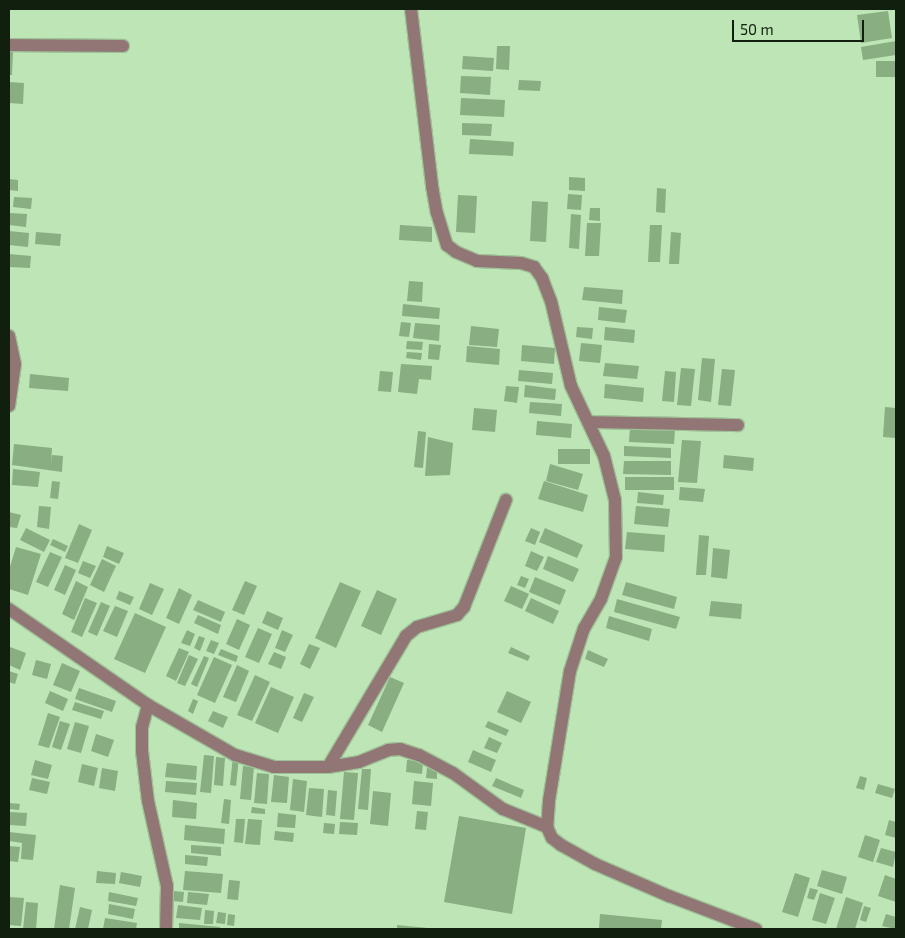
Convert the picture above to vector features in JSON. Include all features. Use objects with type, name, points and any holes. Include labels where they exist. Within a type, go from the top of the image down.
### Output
[{"type":"street","points":[[411,9],[432,186],[437,214],[447,245],[456,252],[477,261],[521,263],[534,267],[542,278],[551,301],[571,386],[604,456],[615,500],[616,557],[601,599],[584,628],[570,671],[549,801],[547,827],[552,838],[594,864],[669,896],[756,929]]},
{"type":"street","points":[[9,45],[123,46]]},
{"type":"street","points":[[9,336],[15,364],[9,406]]},
{"type":"street","points":[[589,422],[738,425]]},
{"type":"street","points":[[328,767],[406,636],[417,628],[457,614],[464,607],[506,500]]},
{"type":"street","points":[[9,609],[148,705],[235,755],[274,767],[328,767],[359,762],[388,750],[400,749],[453,773],[503,809],[547,827]]},
{"type":"street","points":[[148,705],[142,727],[142,751],[148,801],[167,886],[166,929]]},
{"type":"building","points":[[888,11],[892,38],[861,43],[857,15]]},
{"type":"building","points":[[896,41],[896,55],[863,60],[861,47]]},
{"type":"building","points":[[497,46],[510,46],[509,70],[496,69]]},
{"type":"building","points":[[9,52],[13,52],[12,75],[9,75]]},
{"type":"building","points":[[463,56],[494,58],[493,71],[462,69]]},
{"type":"building","points":[[876,61],[896,61],[896,77],[876,77]]},
{"type":"building","points":[[461,76],[491,77],[490,95],[460,93]]},
{"type":"building","points":[[519,80],[541,81],[540,91],[518,90]]},
{"type":"building","points":[[9,82],[24,83],[23,104],[9,103]]},
{"type":"building","points":[[461,98],[505,100],[504,117],[460,115]]},
{"type":"building","points":[[462,123],[492,124],[491,136],[462,135]]},
{"type":"building","points":[[470,139],[514,142],[513,156],[469,154]]},
{"type":"building","points":[[569,177],[585,178],[585,191],[569,190]]},
{"type":"building","points":[[9,179],[18,180],[18,191],[9,190]]},
{"type":"building","points":[[657,188],[666,189],[665,213],[656,212]]},
{"type":"building","points":[[568,194],[582,195],[581,210],[567,209]]},
{"type":"building","points":[[458,195],[477,196],[475,233],[456,232]]},
{"type":"building","points":[[14,197],[32,198],[31,209],[13,207]]},
{"type":"building","points":[[532,201],[548,202],[546,242],[530,241]]},
{"type":"building","points":[[590,208],[600,208],[600,221],[589,220]]},
{"type":"building","points":[[9,213],[27,214],[26,227],[9,225]]},
{"type":"building","points":[[571,214],[581,215],[579,249],[569,248]]},
{"type":"building","points":[[587,223],[601,223],[599,256],[585,256]]},
{"type":"building","points":[[400,225],[432,227],[432,242],[399,240]]},
{"type":"building","points":[[650,225],[662,225],[660,262],[648,262]]},
{"type":"building","points":[[9,231],[29,233],[28,247],[9,245]]},
{"type":"building","points":[[36,232],[61,234],[60,246],[35,244]]},
{"type":"building","points":[[671,232],[681,233],[679,264],[669,264]]},
{"type":"building","points":[[9,254],[31,256],[30,268],[9,267]]},
{"type":"building","points":[[409,281],[423,282],[422,302],[407,301]]},
{"type":"building","points":[[584,287],[623,290],[622,304],[582,300]]},
{"type":"building","points":[[403,304],[440,308],[439,319],[402,316]]},
{"type":"building","points":[[599,307],[627,310],[625,323],[598,320]]},
{"type":"building","points":[[401,322],[411,323],[409,337],[399,336]]},
{"type":"building","points":[[415,323],[440,325],[439,341],[413,338]]},
{"type":"building","points":[[471,326],[499,329],[497,347],[469,345]]},
{"type":"building","points":[[577,327],[593,328],[592,339],[576,337]]},
{"type":"building","points":[[605,327],[635,330],[634,343],[604,340]]},
{"type":"building","points":[[407,341],[423,342],[422,350],[406,349]]},
{"type":"building","points":[[581,343],[602,345],[600,363],[579,361]]},
{"type":"building","points":[[429,344],[441,345],[439,360],[428,359]]},
{"type":"building","points":[[522,345],[555,348],[554,364],[521,361]]},
{"type":"building","points":[[467,346],[500,349],[499,365],[466,362]]},
{"type":"building","points":[[407,352],[422,353],[421,360],[406,358]]},
{"type":"building","points":[[702,358],[715,359],[711,402],[698,400]]},
{"type":"building","points":[[605,363],[639,366],[637,379],[603,376]]},
{"type":"building","points":[[401,364],[432,366],[431,380],[419,379],[417,394],[398,392]]},
{"type":"building","points":[[681,368],[695,369],[691,406],[677,405]]},
{"type":"building","points":[[722,369],[735,370],[731,406],[718,405]]},
{"type":"building","points":[[519,370],[553,373],[552,384],[518,381]]},
{"type":"building","points":[[380,371],[393,372],[391,392],[378,391]]},
{"type":"building","points":[[665,371],[676,372],[674,402],[662,401]]},
{"type":"building","points":[[30,374],[69,378],[68,391],[29,388]]},
{"type":"building","points":[[605,384],[644,388],[643,402],[604,398]]},
{"type":"building","points":[[525,385],[556,389],[555,400],[524,397]]},
{"type":"building","points":[[506,386],[519,387],[517,403],[504,401]]},
{"type":"building","points":[[530,402],[562,404],[561,416],[529,413]]},
{"type":"building","points":[[885,407],[896,408],[896,438],[883,437]]},
{"type":"building","points":[[474,408],[497,410],[495,432],[472,430]]},
{"type":"building","points":[[537,421],[572,424],[571,438],[536,435]]},
{"type":"building","points":[[630,427],[675,430],[674,444],[629,442]]},
{"type":"building","points":[[418,431],[426,432],[423,468],[414,467]]},
{"type":"building","points":[[428,437],[453,443],[450,475],[425,476]]},
{"type":"building","points":[[682,440],[701,441],[697,483],[678,482]]},
{"type":"building","points":[[14,444],[52,448],[51,465],[52,455],[63,456],[62,472],[12,465]]},
{"type":"building","points":[[624,446],[671,448],[671,458],[624,456]]},
{"type":"building","points":[[558,449],[590,449],[590,464],[558,464]]},
{"type":"building","points":[[724,455],[754,458],[753,471],[723,468]]},
{"type":"building","points":[[624,461],[671,461],[671,475],[623,474]]},
{"type":"building","points":[[550,464],[583,474],[578,490],[546,481]]},
{"type":"building","points":[[13,469],[40,472],[38,487],[12,485]]},
{"type":"building","points":[[625,477],[674,477],[674,490],[625,490]]},
{"type":"building","points":[[52,481],[60,482],[58,499],[50,498]]},
{"type":"building","points":[[544,481],[588,495],[583,512],[538,499]]},
{"type":"building","points":[[680,487],[705,489],[703,502],[679,500]]},
{"type":"building","points":[[638,492],[664,495],[663,505],[637,503]]},
{"type":"building","points":[[39,506],[51,507],[49,529],[37,527]]},
{"type":"building","points":[[636,506],[670,509],[668,527],[634,524]]},
{"type":"building","points":[[9,512],[21,515],[17,528],[9,527]]},
{"type":"building","points":[[79,524],[92,530],[78,563],[65,558]]},
{"type":"building","points":[[26,528],[50,540],[44,552],[20,540]]},
{"type":"building","points":[[531,528],[540,532],[535,545],[525,541]]},
{"type":"building","points":[[545,528],[583,545],[577,558],[539,542]]},
{"type":"building","points":[[627,532],[665,535],[664,552],[625,549]]},
{"type":"building","points":[[699,535],[709,536],[706,575],[696,575]]},
{"type":"building","points":[[53,539],[68,546],[65,552],[50,545]]},
{"type":"building","points":[[107,546],[124,553],[119,564],[103,557]]},
{"type":"building","points":[[16,547],[41,554],[28,595],[9,589],[9,570]]},
{"type":"building","points":[[713,548],[730,550],[727,579],[711,577]]},
{"type":"building","points":[[531,551],[544,557],[537,571],[525,566]]},
{"type":"building","points":[[50,552],[62,557],[48,587],[36,582]]},
{"type":"building","points":[[548,556],[579,569],[573,582],[543,569]]},
{"type":"building","points":[[102,559],[116,566],[104,592],[90,585]]},
{"type":"building","points":[[83,561],[96,566],[90,578],[78,573]]},
{"type":"building","points":[[65,565],[76,570],[65,595],[54,590]]},
{"type":"building","points":[[521,576],[529,579],[525,588],[517,585]]},
{"type":"building","points":[[535,577],[566,590],[560,605],[529,592]]},
{"type":"building","points":[[76,581],[88,587],[74,620],[62,614]]},
{"type":"building","points":[[245,581],[257,586],[244,615],[232,610]]},
{"type":"building","points":[[340,582],[361,591],[336,648],[315,638]]},
{"type":"building","points":[[626,582],[677,597],[674,609],[622,595]]},
{"type":"building","points":[[150,583],[164,589],[152,615],[139,609]]},
{"type":"building","points":[[511,586],[529,594],[522,609],[504,601]]},
{"type":"building","points":[[179,588],[192,595],[179,624],[166,618]]},
{"type":"building","points":[[377,590],[397,599],[381,635],[361,626]]},
{"type":"building","points":[[119,591],[134,597],[130,605],[116,599]]},
{"type":"building","points":[[85,598],[97,603],[82,637],[71,632]]},
{"type":"building","points":[[531,598],[559,611],[553,624],[525,611]]},
{"type":"building","points":[[617,599],[680,617],[676,629],[614,612]]},
{"type":"building","points":[[198,600],[225,612],[221,622],[193,610]]},
{"type":"building","points":[[711,601],[742,604],[741,619],[709,616]]},
{"type":"building","points":[[101,602],[110,606],[97,636],[88,632]]},
{"type":"building","points":[[115,606],[128,611],[117,637],[103,631]]},
{"type":"building","points":[[267,611],[283,618],[278,630],[262,623]]},
{"type":"building","points":[[135,613],[166,627],[145,673],[114,659]]},
{"type":"building","points":[[198,615],[221,625],[218,634],[194,623]]},
{"type":"building","points":[[609,616],[652,629],[649,641],[606,628]]},
{"type":"building","points":[[237,619],[250,625],[239,650],[226,644]]},
{"type":"building","points":[[258,628],[272,634],[259,663],[245,657]]},
{"type":"building","points":[[187,630],[195,634],[190,646],[181,643]]},
{"type":"building","points":[[282,630],[293,635],[285,652],[275,648]]},
{"type":"building","points":[[199,636],[205,638],[200,651],[194,648]]},
{"type":"building","points":[[211,640],[219,643],[214,654],[206,651]]},
{"type":"building","points":[[309,644],[320,648],[310,669],[300,664]]},
{"type":"building","points":[[10,647],[26,653],[20,670],[9,665]]},
{"type":"building","points":[[511,647],[530,656],[528,661],[508,653]]},
{"type":"building","points":[[179,648],[189,652],[176,681],[166,676]]},
{"type":"building","points":[[221,649],[238,656],[236,662],[218,655]]},
{"type":"building","points":[[588,650],[608,659],[604,667],[585,659]]},
{"type":"building","points":[[274,652],[286,657],[281,669],[268,664]]},
{"type":"building","points":[[189,655],[198,659],[185,686],[177,683]]},
{"type":"building","points":[[204,656],[209,658],[197,687],[191,684]]},
{"type":"building","points":[[214,657],[232,665],[215,703],[197,695]]},
{"type":"building","points":[[36,660],[51,664],[47,679],[32,675]]},
{"type":"building","points":[[62,663],[80,671],[71,692],[53,685]]},
{"type":"building","points":[[237,665],[249,671],[236,702],[223,697]]},
{"type":"building","points":[[9,671],[18,674],[15,684],[9,682]]},
{"type":"building","points":[[255,675],[270,682],[252,721],[237,715]]},
{"type":"building","points":[[390,677],[404,683],[382,732],[368,725]]},
{"type":"building","points":[[271,687],[294,697],[278,733],[255,723]]},
{"type":"building","points":[[79,688],[116,701],[112,712],[75,699]]},
{"type":"building","points":[[50,691],[68,699],[63,711],[45,703]]},
{"type":"building","points":[[507,691],[531,702],[521,723],[497,712]]},
{"type":"building","points":[[304,693],[314,697],[302,722],[293,718]]},
{"type":"building","points":[[193,699],[198,701],[193,714],[188,711]]},
{"type":"building","points":[[75,702],[104,711],[101,719],[72,710]]},
{"type":"building","points":[[213,711],[228,717],[223,728],[208,721]]},
{"type":"building","points":[[48,713],[60,717],[49,748],[38,745]]},
{"type":"building","points":[[60,721],[70,724],[61,750],[52,747]]},
{"type":"building","points":[[488,721],[509,730],[506,736],[485,727]]},
{"type":"building","points":[[75,722],[89,726],[81,753],[67,749]]},
{"type":"building","points":[[96,734],[114,740],[108,757],[91,751]]},
{"type":"building","points":[[489,737],[502,743],[497,753],[484,748]]},
{"type":"building","points":[[473,750],[496,760],[491,772],[468,762]]},
{"type":"building","points":[[204,755],[214,756],[211,793],[200,792]]},
{"type":"building","points":[[233,756],[239,757],[236,786],[230,785]]},
{"type":"building","points":[[216,757],[225,758],[223,786],[214,785]]},
{"type":"building","points":[[35,760],[52,765],[48,779],[31,775]]},
{"type":"building","points":[[407,760],[423,761],[422,774],[406,772]]},
{"type":"building","points":[[167,763],[197,766],[196,780],[165,777]]},
{"type":"building","points":[[82,764],[98,768],[94,786],[78,782]]},
{"type":"building","points":[[243,766],[254,767],[251,800],[240,799]]},
{"type":"building","points":[[102,768],[118,771],[115,791],[99,788]]},
{"type":"building","points":[[427,768],[437,769],[437,779],[426,778]]},
{"type":"building","points":[[362,769],[371,769],[368,810],[358,809]]},
{"type":"building","points":[[344,772],[358,773],[354,820],[340,819]]},
{"type":"building","points":[[257,773],[269,774],[267,804],[254,803]]},
{"type":"building","points":[[274,775],[289,777],[287,803],[271,802]]},
{"type":"building","points":[[860,776],[867,778],[864,790],[856,788]]},
{"type":"building","points":[[32,778],[50,782],[47,794],[29,790]]},
{"type":"building","points":[[496,778],[524,790],[521,798],[492,786]]},
{"type":"building","points":[[293,779],[307,781],[304,812],[290,810]]},
{"type":"building","points":[[166,781],[197,783],[196,795],[165,792]]},
{"type":"building","points":[[414,781],[433,783],[431,806],[412,804]]},
{"type":"building","points":[[878,784],[895,789],[892,798],[875,793]]},
{"type":"building","points":[[309,788],[324,789],[322,817],[306,815]]},
{"type":"building","points":[[328,790],[337,791],[335,816],[326,815]]},
{"type":"building","points":[[373,791],[391,793],[388,826],[370,824]]},
{"type":"building","points":[[224,799],[231,800],[229,824],[221,823]]},
{"type":"building","points":[[173,800],[197,803],[196,819],[172,817]]},
{"type":"building","points":[[9,803],[20,804],[19,810],[9,809]]},
{"type":"building","points":[[252,807],[265,809],[265,814],[251,813]]},
{"type":"building","points":[[417,811],[428,812],[426,830],[415,829]]},
{"type":"building","points":[[9,812],[27,813],[26,826],[9,825]]},
{"type":"building","points":[[278,813],[296,815],[295,828],[277,827]]},
{"type":"building","points":[[459,816],[526,828],[512,914],[444,902]]},
{"type":"building","points":[[236,819],[245,819],[243,843],[234,842]]},
{"type":"building","points":[[248,819],[262,820],[260,845],[245,844]]},
{"type":"building","points":[[889,820],[896,822],[896,838],[885,835]]},
{"type":"building","points":[[340,822],[358,823],[357,835],[339,834]]},
{"type":"building","points":[[324,823],[335,824],[334,834],[323,833]]},
{"type":"building","points":[[185,825],[225,829],[224,844],[184,840]]},
{"type":"building","points":[[275,831],[294,833],[293,842],[274,840]]},
{"type":"building","points":[[9,832],[36,835],[33,860],[21,859],[22,843],[9,841]]},
{"type":"building","points":[[865,835],[880,840],[873,862],[858,857]]},
{"type":"building","points":[[191,845],[221,847],[221,856],[191,853]]},
{"type":"building","points":[[9,846],[20,847],[18,862],[9,861]]},
{"type":"building","points":[[881,848],[896,852],[893,867],[876,862]]},
{"type":"building","points":[[185,855],[208,857],[207,866],[185,864]]},
{"type":"building","points":[[822,870],[847,877],[842,894],[817,886]]},
{"type":"building","points":[[97,871],[116,873],[115,884],[96,883]]},
{"type":"building","points":[[185,871],[223,874],[221,893],[183,890]]},
{"type":"building","points":[[121,872],[142,876],[140,887],[119,883]]},
{"type":"building","points":[[795,873],[810,878],[798,917],[782,912]]},
{"type":"building","points":[[885,875],[896,879],[896,902],[878,896]]},
{"type":"building","points":[[229,880],[240,881],[238,900],[227,899]]},
{"type":"building","points":[[60,885],[75,888],[69,929],[54,929]]},
{"type":"building","points":[[810,888],[818,890],[814,900],[807,898]]},
{"type":"building","points":[[173,891],[184,892],[183,902],[172,901]]},
{"type":"building","points":[[109,892],[138,898],[136,906],[108,901]]},
{"type":"building","points":[[188,892],[209,894],[207,905],[187,903]]},
{"type":"building","points":[[820,893],[835,898],[826,924],[812,920]]},
{"type":"building","points":[[9,897],[24,898],[21,926],[9,925]]},
{"type":"building","points":[[846,897],[863,903],[855,929],[836,929]]},
{"type":"building","points":[[26,902],[38,903],[36,929],[23,929]]},
{"type":"building","points":[[109,904],[135,909],[133,919],[108,914]]},
{"type":"building","points":[[178,905],[202,908],[200,920],[176,918]]},
{"type":"building","points":[[864,906],[871,908],[866,922],[860,920]]},
{"type":"building","points":[[80,907],[92,910],[88,929],[75,929]]},
{"type":"building","points":[[205,910],[214,911],[213,924],[204,924]]},
{"type":"building","points":[[218,912],[226,913],[225,924],[216,923]]},
{"type":"building","points":[[228,914],[235,915],[234,926],[227,925]]},
{"type":"building","points":[[600,914],[662,920],[661,929],[599,929]]},
{"type":"building","points":[[886,914],[896,917],[896,929],[882,926]]},
{"type":"building","points":[[105,918],[137,923],[136,929],[103,929]]},
{"type":"building","points":[[179,923],[220,927],[220,929],[179,929]]},
{"type":"building","points":[[397,925],[428,928],[428,929],[397,929]]}]
